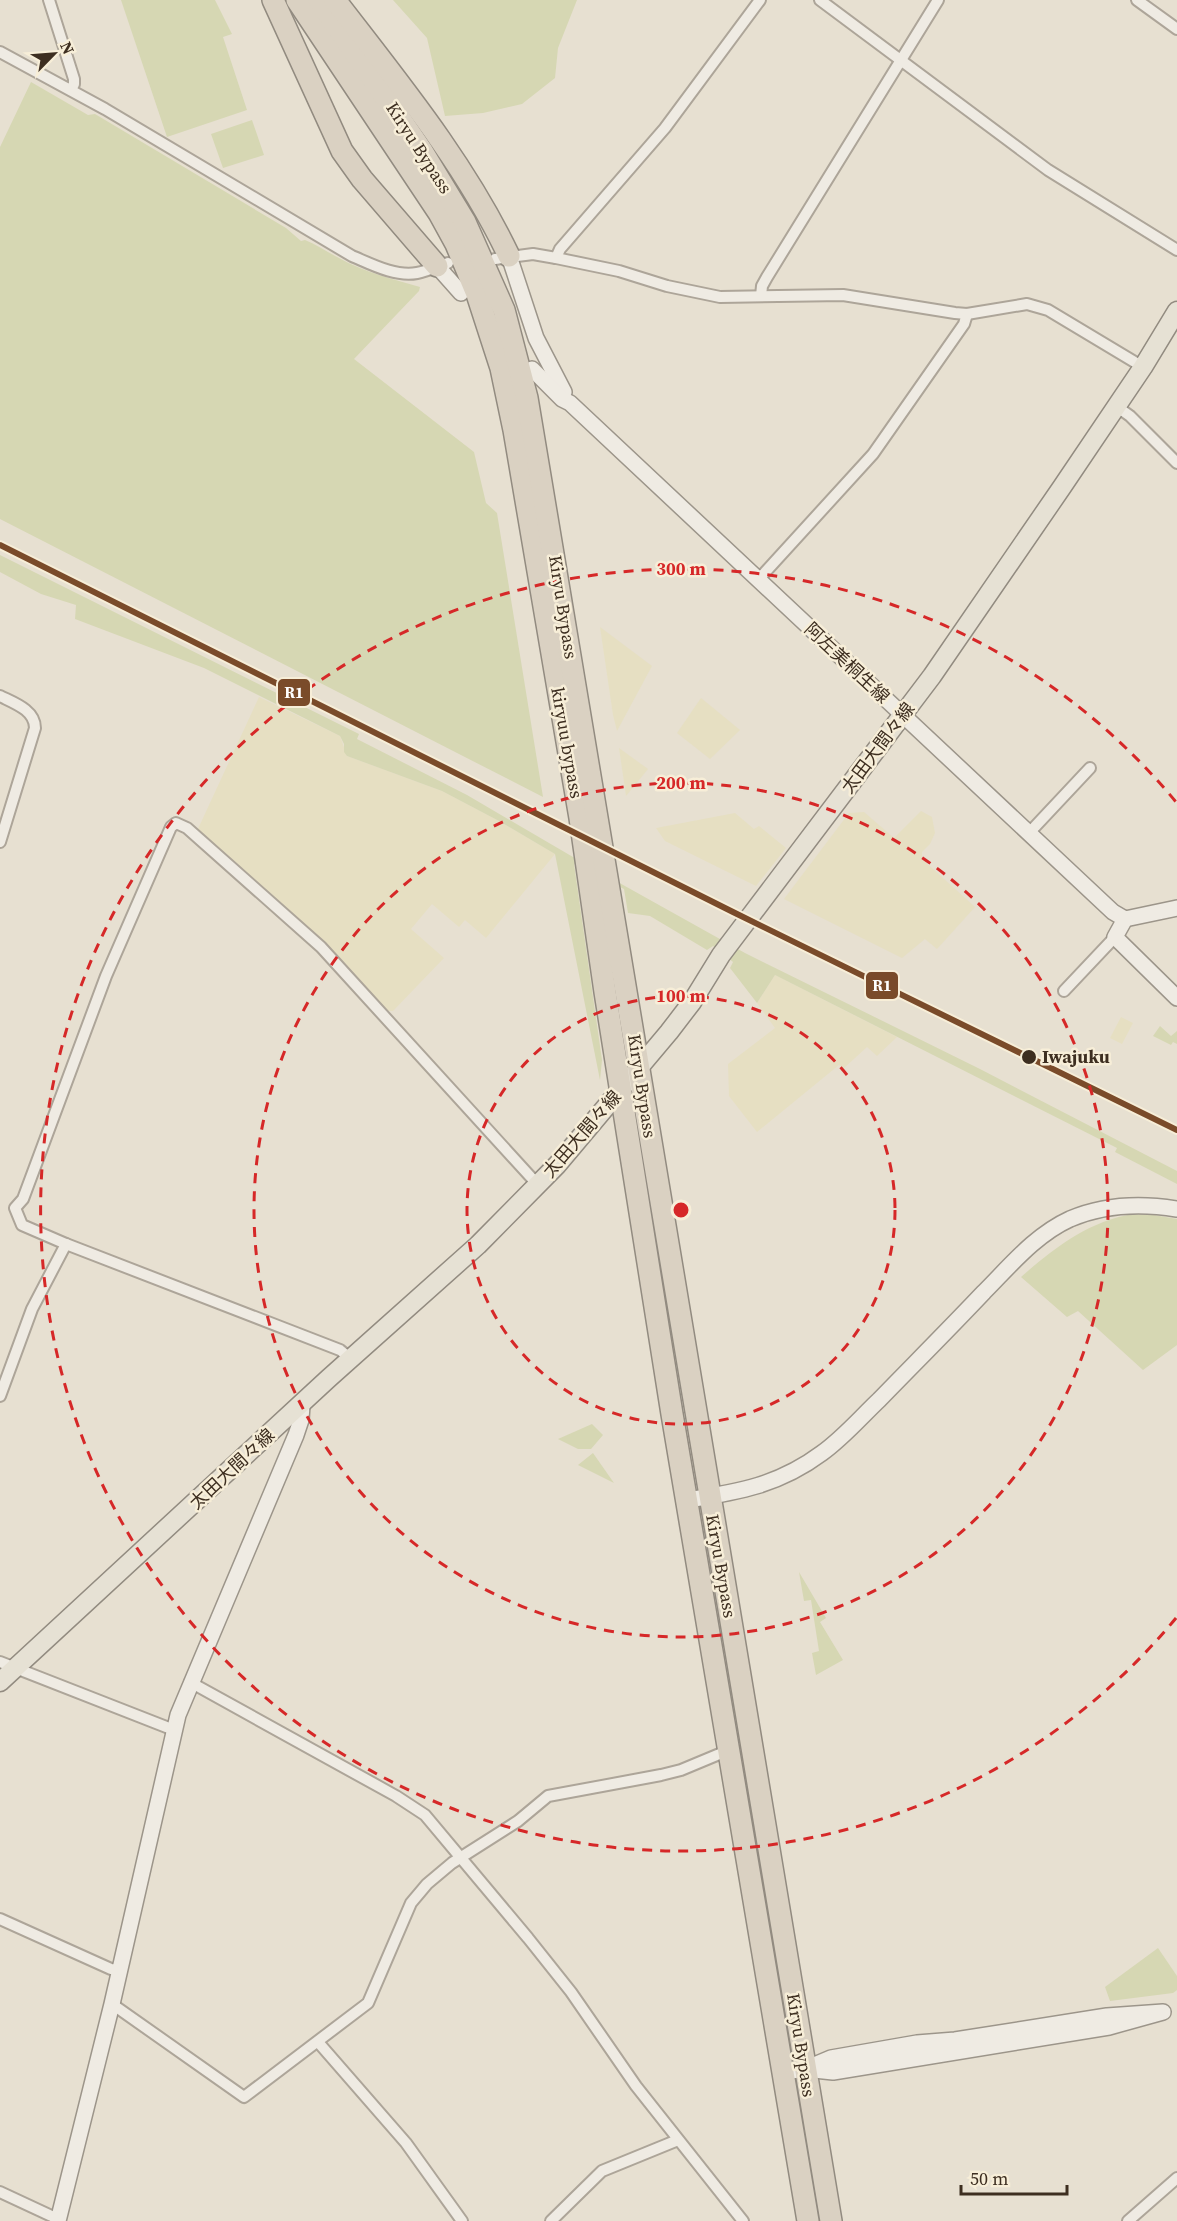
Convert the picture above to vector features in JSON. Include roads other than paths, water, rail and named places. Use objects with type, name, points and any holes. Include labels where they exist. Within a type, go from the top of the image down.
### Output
[{"type":"highway","points":[[273,0],[342,151],[362,179],[443,264]]},
{"type":"highway","name":"kiryuu bypass","points":[[297,0],[439,213],[456,244],[477,294],[501,368],[514,430],[580,818]]},
{"type":"highway","name":"Kiryu Bypass","points":[[319,0],[446,188],[477,247],[504,310],[521,373],[536,442],[831,2221]]},
{"type":"highway","points":[[335,0],[438,137],[484,208],[502,257]]},
{"type":"highway","name":"Kiryu Bypass","points":[[580,818],[605,992],[687,1500],[808,2221]]},
{"type":"main road","name":"太田大間々線","points":[[0,1682],[8,1664],[302,1405],[478,1245],[557,1165],[640,1068],[692,1002],[721,955],[903,715],[1007,568],[1174,322]]},
{"type":"street","points":[[49,0],[74,79],[71,90]]},
{"type":"street","points":[[556,258],[560,249],[665,128],[760,0]]},
{"type":"street","points":[[820,0],[1048,170],[1177,250]]},
{"type":"street","points":[[761,296],[762,286],[767,277],[938,0]]},
{"type":"street","points":[[1137,0],[1177,29]]},
{"type":"street","points":[[0,52],[71,90],[352,256],[377,266],[408,274],[429,270],[443,264],[461,293]]},
{"type":"street","points":[[570,403],[546,360],[502,257],[532,254],[556,258],[620,271],[667,286],[709,295],[843,295],[938,312],[967,314],[1014,305],[1040,306],[1143,367]]},
{"type":"street","points":[[759,580],[873,454],[964,324],[967,314]]},
{"type":"street","name":"阿左美桐生線","points":[[532,369],[1113,912],[1125,919]]},
{"type":"street","points":[[1116,406],[1130,416],[1177,463]]},
{"type":"street","points":[[0,696],[28,711],[35,722],[0,842]]},
{"type":"street","points":[[1029,833],[1090,768]]},
{"type":"street","points":[[351,1359],[338,1349],[22,1225],[15,1208],[23,1199],[106,976],[171,827],[176,823],[187,828],[321,947],[538,1185]]},
{"type":"street","points":[[1064,991],[1115,937],[1125,919],[1177,908]]},
{"type":"street","points":[[1115,937],[1177,998]]},
{"type":"street","points":[[687,1500],[750,1489],[777,1479],[824,1452],[920,1359],[1006,1268],[1031,1245],[1055,1228],[1092,1211],[1114,1206],[1149,1204],[1177,1209]]},
{"type":"street","points":[[0,1396],[32,1308],[66,1244]]},
{"type":"street","points":[[0,2192],[58,2220],[112,2004],[174,1730],[190,1682],[302,1420],[302,1405]]},
{"type":"street","points":[[8,1664],[174,1730]]},
{"type":"street","points":[[190,1682],[420,1811],[566,1985],[626,2072],[743,2221]]},
{"type":"street","points":[[112,2004],[244,2097],[368,2002],[411,1903],[427,1884],[460,1857],[518,1821],[548,1796],[681,1770],[729,1750]]},
{"type":"street","points":[[0,1920],[111,1969],[120,1970]]},
{"type":"street","points":[[784,2072],[805,2069],[831,2058],[916,2043],[955,2040],[1107,2016],[1170,2010]]},
{"type":"street","points":[[318,2042],[406,2143],[462,2221]]},
{"type":"street","points":[[551,2221],[602,2171],[678,2140]]},
{"type":"street","points":[[1128,2221],[1177,2178]]},
{"type":"place","name":"Iwajuku","points":[[1029,1057]]}]
